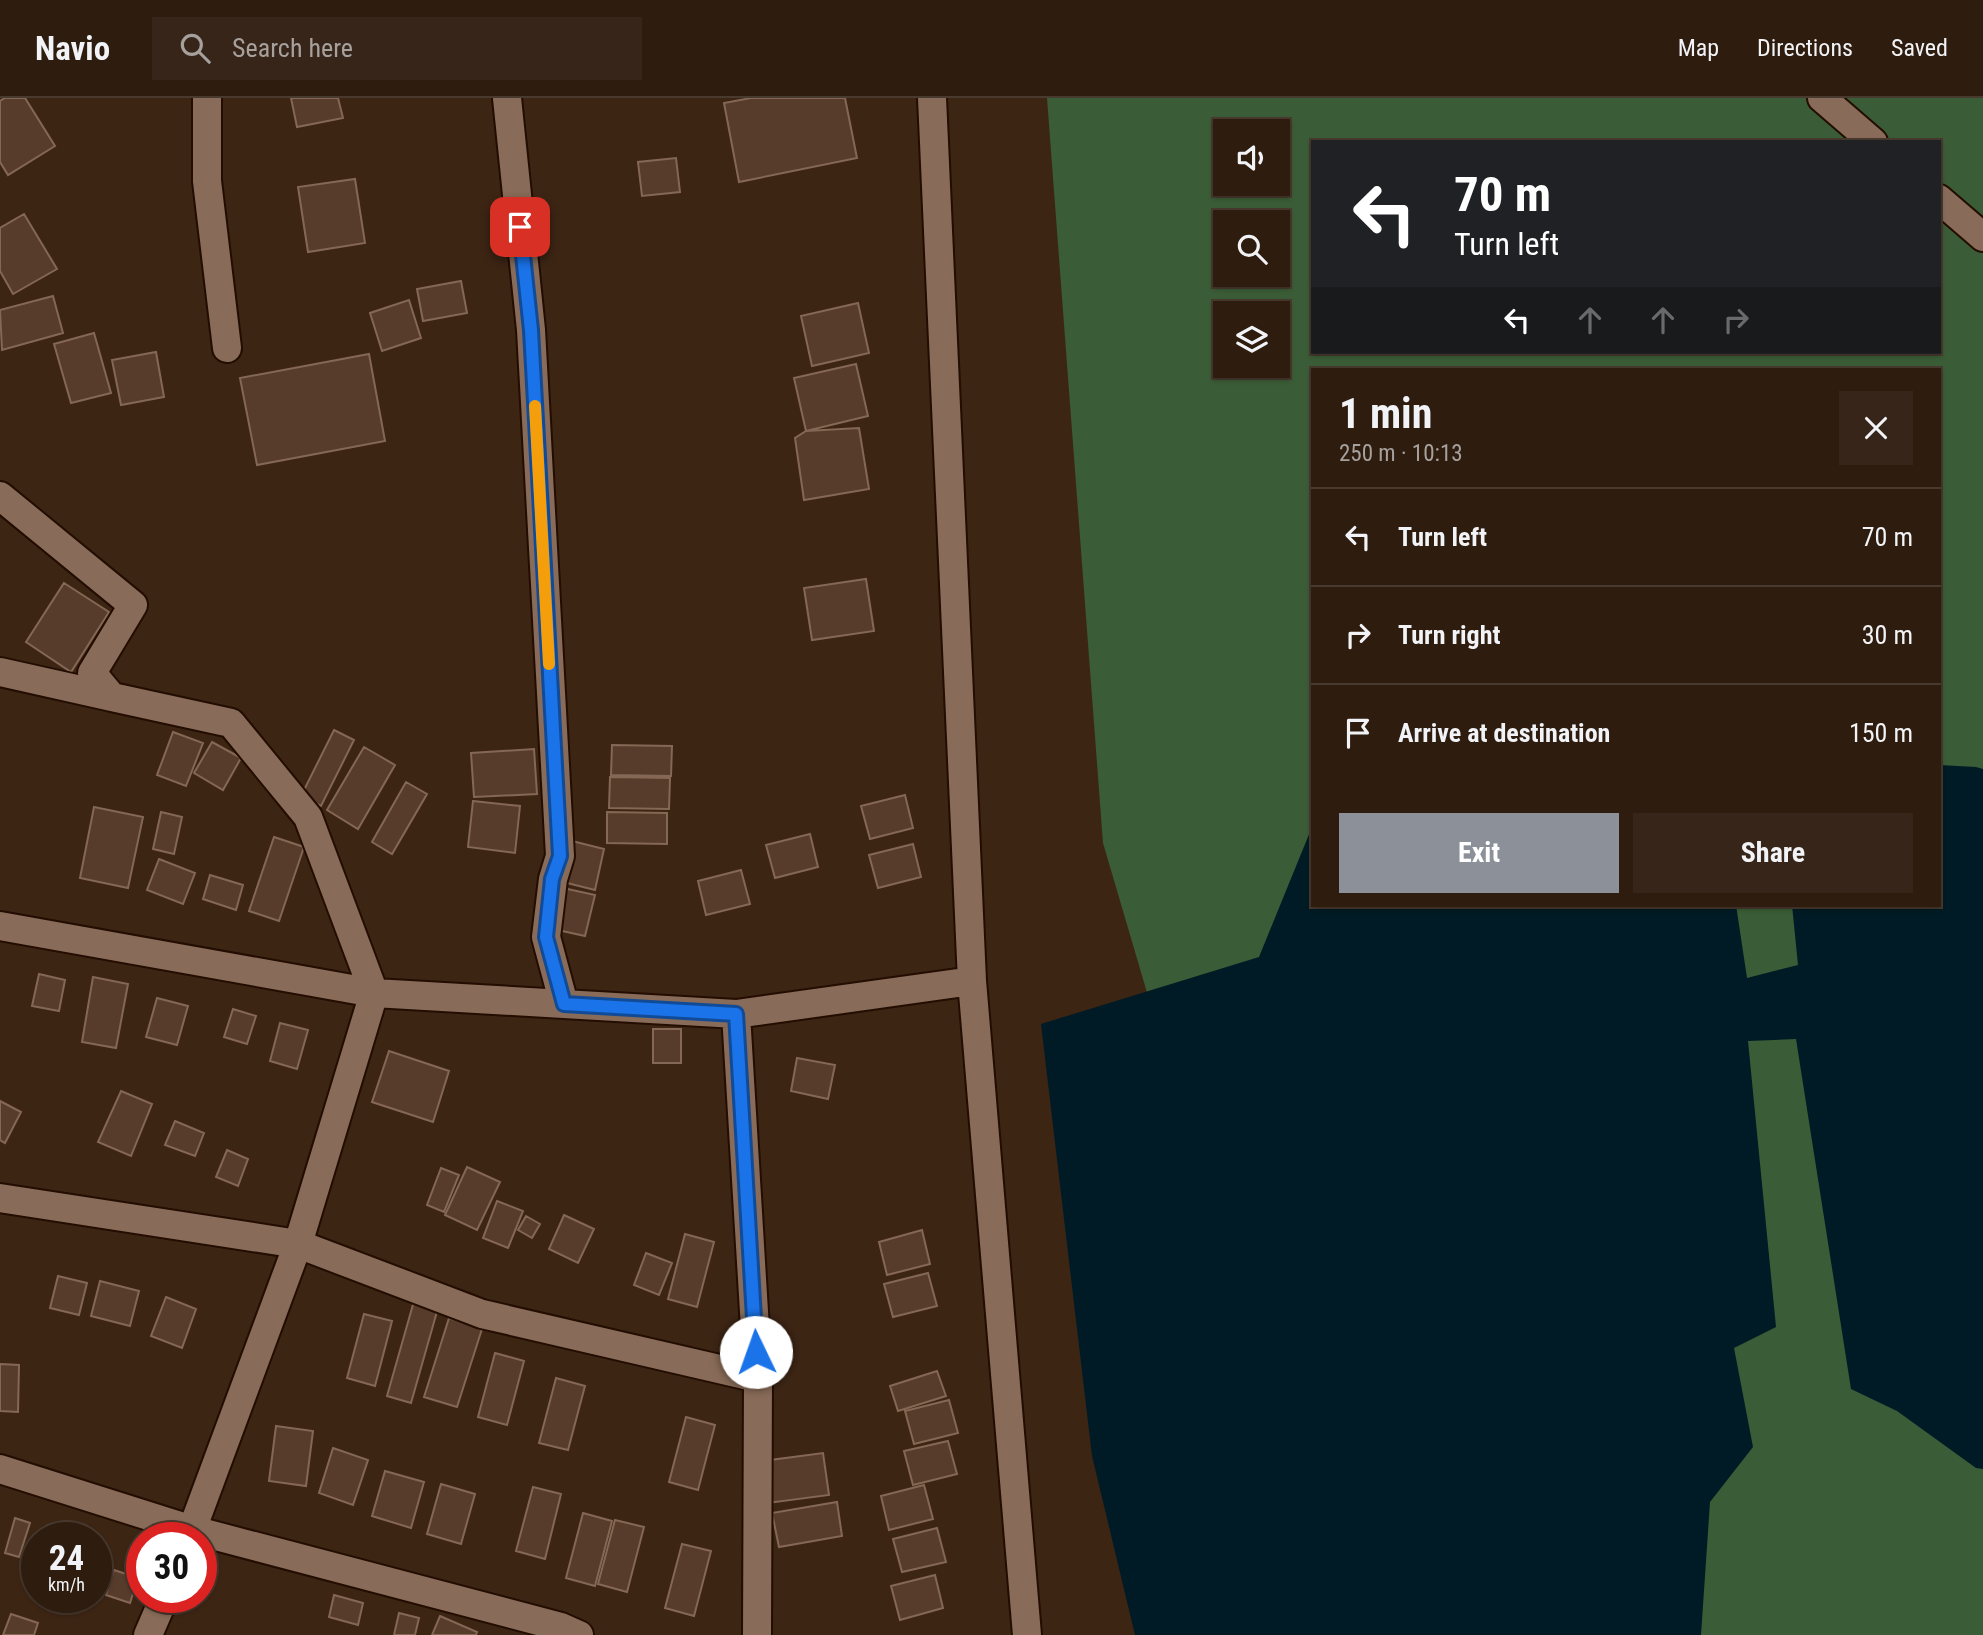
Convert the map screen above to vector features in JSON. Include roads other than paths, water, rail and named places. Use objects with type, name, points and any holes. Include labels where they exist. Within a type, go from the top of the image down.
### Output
[{"type":"street","points":[[207,98],[207,181],[227,348]]},
{"type":"street","points":[[507,98],[531,330],[560,856],[552,879],[546,937],[564,1004]]},
{"type":"street","points":[[932,98],[972,981],[1027,1635]]},
{"type":"street","points":[[1822,98],[1871,140]]},
{"type":"street","points":[[1941,201],[1983,237]]},
{"type":"street","points":[[0,496],[133,606],[92,673],[112,696]]},
{"type":"street","points":[[0,672],[231,723],[308,817],[374,993],[298,1244],[195,1522]]},
{"type":"street","points":[[0,926],[374,993],[736,1014],[972,981]]},
{"type":"street","points":[[736,1014],[758,1378],[757,1635]]},
{"type":"street","points":[[0,1198],[298,1244],[482,1314],[758,1378]]},
{"type":"street","points":[[0,1469],[156,1522]]},
{"type":"street","points":[[217,1541],[561,1627],[579,1635]]},
{"type":"street","points":[[148,1635],[158,1613]]},
{"type":"water","points":[[1941,765],[1983,769],[1983,1469],[1976,1468],[1897,1411],[1851,1389],[1796,1039],[1748,1041],[1776,1327],[1734,1348],[1753,1447],[1710,1502],[1701,1635],[1135,1635],[1092,1456],[1041,1024],[1259,957],[1311,829],[1311,907],[1736,907],[1747,978],[1798,965],[1792,907],[1941,907]]}]
